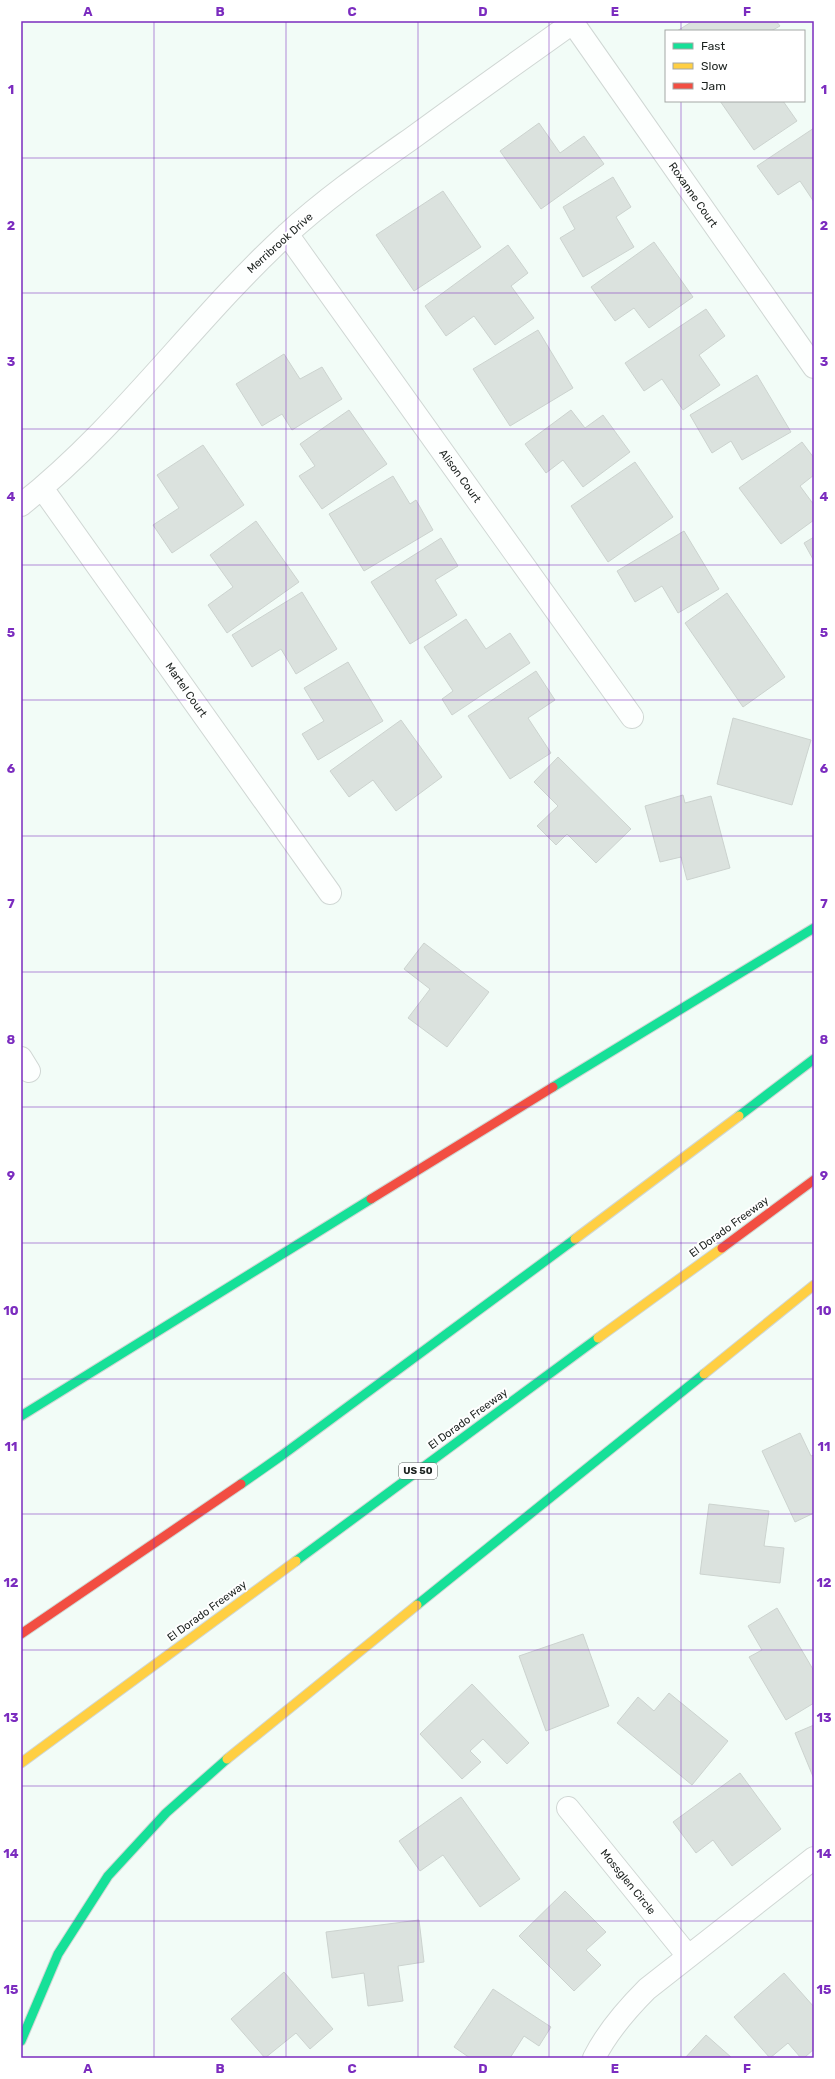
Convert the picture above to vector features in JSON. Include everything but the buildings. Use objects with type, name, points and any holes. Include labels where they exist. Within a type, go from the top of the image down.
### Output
[{"type":"highway","points":[[21,1416],[418,1169],[814,928]]},
{"type":"highway","points":[[21,1634],[281,1456],[581,1235],[814,1059]]},
{"type":"highway","name":"El Dorado Freeway","points":[[21,1763],[814,1180]]},
{"type":"highway","points":[[21,2041],[58,1954],[108,1876],[166,1813],[241,1747],[814,1284]]},
{"type":"street","name":"Merribrook Drive","points":[[21,505],[42,488],[128,406],[227,293],[287,234],[350,182],[574,22]]},
{"type":"street","name":"Roxanne Court","points":[[574,22],[814,367]]},
{"type":"street","name":"Alison Court","points":[[287,234],[632,717]]},
{"type":"street","name":"Martel Court","points":[[42,488],[330,893]]},
{"type":"street","name":"Mossglen Circle","points":[[568,1808],[688,1956]]},
{"type":"street","points":[[594,2058],[601,2045],[630,2006],[647,1989],[814,1858]]},
{"type":"traffic: fast","points":[[553,1087],[814,928]]},
{"type":"traffic: fast","points":[[739,1116],[814,1059]]},
{"type":"traffic: fast","points":[[21,1416],[371,1199]]},
{"type":"traffic: fast","points":[[241,1484],[575,1239]]},
{"type":"traffic: fast","points":[[296,1561],[598,1338]]},
{"type":"traffic: fast","points":[[417,1605],[704,1374]]},
{"type":"traffic: fast","points":[[21,2041],[58,1954],[108,1876],[166,1813],[227,1759]]},
{"type":"traffic: slow","points":[[575,1239],[739,1116]]},
{"type":"traffic: slow","points":[[598,1338],[722,1248]]},
{"type":"traffic: slow","points":[[704,1374],[814,1285]]},
{"type":"traffic: slow","points":[[21,1763],[296,1561]]},
{"type":"traffic: slow","points":[[227,1759],[417,1605]]},
{"type":"traffic: jam","points":[[371,1199],[553,1087]]},
{"type":"traffic: jam","points":[[722,1248],[814,1180]]},
{"type":"traffic: jam","points":[[21,1634],[241,1484]]}]
